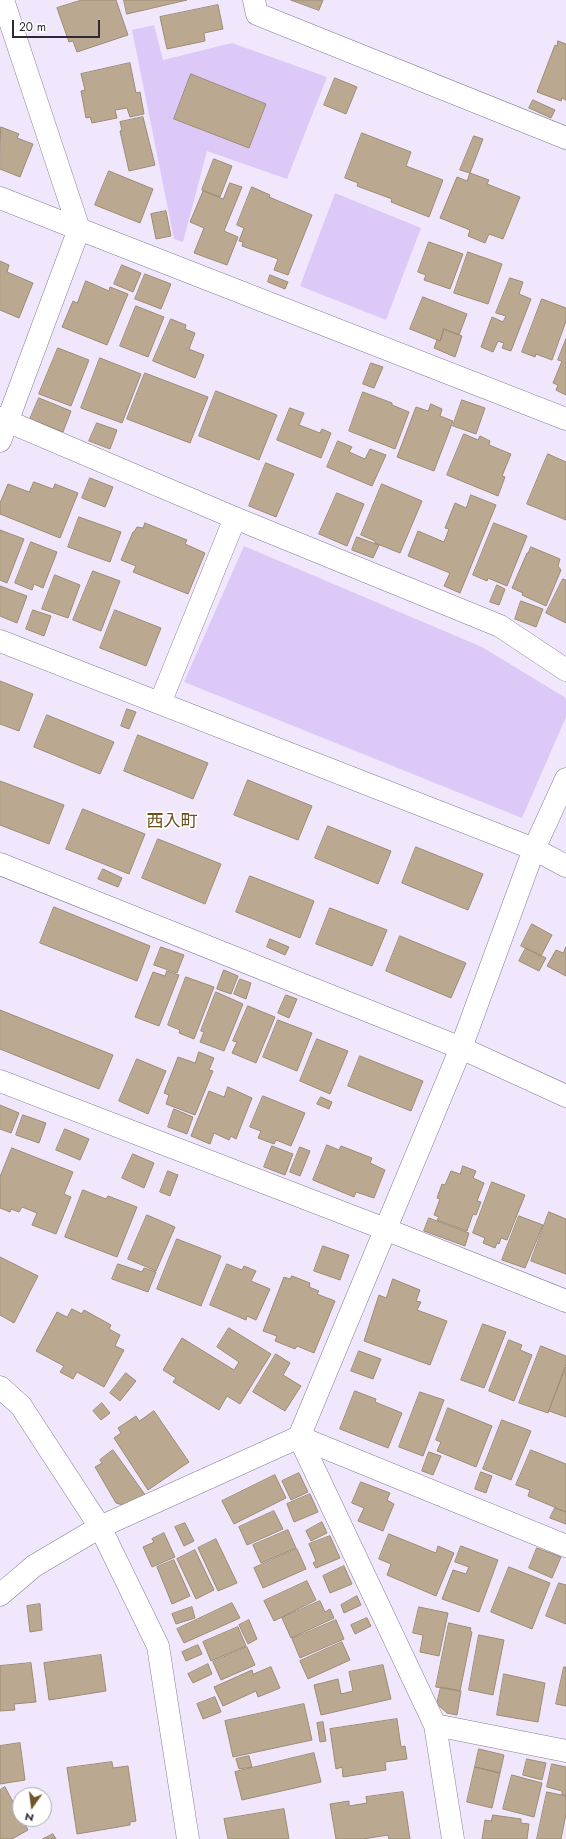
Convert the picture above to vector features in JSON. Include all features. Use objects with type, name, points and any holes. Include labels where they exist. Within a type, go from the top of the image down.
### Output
[{"type":"street","points":[[3,0],[79,229],[2,427],[235,518],[500,626],[566,670]]},
{"type":"street","points":[[254,0],[257,14],[566,138]]},
{"type":"street","points":[[0,198],[566,419]]},
{"type":"street","points":[[160,703],[235,518]]},
{"type":"street","points":[[0,641],[534,849],[566,866]]},
{"type":"street","points":[[0,1595],[34,1566],[100,1527],[299,1437],[461,1048],[534,849],[566,780]]},
{"type":"street","points":[[0,864],[461,1048],[566,1096]]},
{"type":"street","points":[[0,1081],[385,1229],[566,1301]]},
{"type":"street","points":[[0,1386],[21,1406],[100,1527],[158,1646],[188,1839]]},
{"type":"street","points":[[299,1437],[566,1546]]},
{"type":"street","points":[[299,1437],[435,1725],[453,1839]]},
{"type":"street","points":[[435,1725],[566,1751]]},
{"type":"shaded area","points":[[154,25],[163,60],[232,43],[327,77],[287,179],[207,151],[183,242],[174,239],[132,30]]},
{"type":"shaded area","points":[[335,193],[421,228],[386,320],[300,286]]},
{"type":"shaded area","points":[[244,546],[482,647],[566,698],[566,717],[522,818],[184,682]]},
{"type":"building","points":[[82,0],[116,0],[128,35],[77,52],[73,41],[69,42],[57,8]]},
{"type":"building","points":[[124,0],[187,0],[127,14]]},
{"type":"building","points":[[291,0],[323,0],[319,10]]},
{"type":"building","points":[[218,5],[223,29],[204,33],[205,41],[167,49],[160,17]]},
{"type":"building","points":[[558,41],[566,44],[566,100],[562,98],[561,101],[537,92],[555,45],[557,46]]},
{"type":"building","points":[[130,63],[136,93],[140,92],[144,114],[130,117],[127,108],[115,110],[117,118],[92,123],[90,117],[86,118],[81,91],[85,90],[81,74]]},
{"type":"building","points":[[191,74],[266,104],[249,148],[174,119]]},
{"type":"building","points":[[335,78],[357,87],[346,114],[324,105]]},
{"type":"building","points":[[533,100],[555,110],[551,118],[529,108]]},
{"type":"building","points":[[143,117],[155,165],[129,171],[120,131],[122,130],[120,122]]},
{"type":"building","points":[[1,127],[19,134],[17,138],[33,144],[20,177],[0,169]]},
{"type":"building","points":[[362,133],[411,152],[406,166],[443,180],[429,217],[391,202],[392,199],[357,186],[358,183],[345,178]]},
{"type":"building","points":[[474,136],[483,139],[470,173],[460,170]]},
{"type":"building","points":[[214,159],[232,166],[220,197],[202,190]]},
{"type":"building","points":[[109,171],[153,189],[140,223],[95,205]]},
{"type":"building","points":[[470,173],[489,180],[487,184],[520,197],[503,239],[489,234],[485,243],[468,236],[470,230],[440,218],[457,177],[467,181]]},
{"type":"building","points":[[230,183],[242,187],[224,231],[238,237],[227,265],[194,253],[204,228],[190,222],[203,191],[223,199]]},
{"type":"building","points":[[252,187],[270,195],[269,197],[312,215],[288,275],[274,270],[278,259],[242,246],[243,242],[239,241],[244,228],[237,225]]},
{"type":"building","points":[[166,211],[171,236],[156,239],[151,214]]},
{"type":"building","points":[[429,242],[463,254],[450,289],[424,280],[426,275],[418,272]]},
{"type":"building","points":[[468,252],[502,264],[488,304],[454,293]]},
{"type":"building","points":[[0,261],[9,265],[7,272],[33,283],[19,318],[0,310]]},
{"type":"building","points":[[122,265],[141,273],[133,292],[114,284]]},
{"type":"building","points":[[145,274],[171,284],[161,309],[135,299]]},
{"type":"building","points":[[270,275],[288,282],[285,289],[268,282]]},
{"type":"building","points":[[510,278],[523,282],[519,294],[531,299],[511,351],[502,348],[504,343],[498,341],[493,352],[481,347],[492,317],[503,322],[506,316],[496,313]]},
{"type":"building","points":[[86,281],[109,291],[110,287],[128,294],[107,345],[62,327],[73,301],[77,303]]},
{"type":"building","points":[[423,297],[467,314],[459,335],[444,329],[440,341],[410,329]]},
{"type":"building","points":[[542,299],[566,308],[566,321],[552,360],[536,354],[535,357],[522,352]]},
{"type":"building","points":[[136,306],[164,317],[148,357],[120,346]]},
{"type":"building","points":[[171,319],[186,325],[185,329],[195,333],[189,349],[204,355],[195,378],[153,361]]},
{"type":"building","points":[[444,329],[462,336],[455,357],[434,348],[437,340],[440,341]]},
{"type":"building","points":[[566,339],[566,395],[556,390],[558,385],[553,383],[562,361],[558,360]]},
{"type":"building","points":[[58,348],[89,360],[71,406],[39,394]]},
{"type":"building","points":[[100,358],[141,374],[122,423],[81,408]]},
{"type":"building","points":[[371,363],[383,367],[374,388],[363,384]]},
{"type":"building","points":[[145,373],[208,397],[190,443],[127,419]]},
{"type":"building","points":[[216,391],[277,415],[259,460],[199,436]]},
{"type":"building","points":[[363,392],[392,403],[392,405],[409,412],[395,449],[349,431]]},
{"type":"building","points":[[39,398],[71,411],[63,432],[30,419]]},
{"type":"building","points":[[462,400],[485,408],[476,434],[453,426]]},
{"type":"building","points":[[431,404],[442,409],[440,416],[453,421],[434,471],[397,457],[416,407],[428,411]]},
{"type":"building","points":[[290,408],[304,413],[299,425],[320,433],[322,429],[331,433],[321,458],[277,440]]},
{"type":"building","points":[[97,423],[117,430],[110,449],[89,441]]},
{"type":"building","points":[[464,434],[478,440],[480,436],[490,441],[489,445],[511,454],[502,476],[505,477],[498,496],[447,475]]},
{"type":"building","points":[[338,441],[352,447],[349,452],[365,459],[370,449],[386,455],[372,486],[327,467]]},
{"type":"building","points":[[548,454],[566,462],[566,520],[527,504]]},
{"type":"building","points":[[266,463],[294,474],[276,517],[249,506]]},
{"type":"building","points":[[90,478],[113,487],[105,507],[82,498]]},
{"type":"building","points":[[34,482],[53,489],[55,484],[78,493],[60,538],[0,514],[0,503],[8,484],[29,492]]},
{"type":"building","points":[[382,484],[422,501],[400,553],[375,543],[375,541],[361,535]]},
{"type":"building","points":[[337,493],[364,504],[347,546],[319,534]]},
{"type":"building","points":[[471,495],[496,505],[460,593],[444,586],[450,573],[408,556],[418,531],[444,542],[449,529],[445,528],[455,503],[466,508]]},
{"type":"building","points":[[79,517],[121,532],[110,562],[68,547]]},
{"type":"building","points":[[145,523],[187,540],[185,544],[205,553],[188,594],[133,572],[136,566],[121,560],[133,532],[137,527],[143,528]]},
{"type":"building","points":[[494,523],[527,536],[507,586],[488,578],[487,581],[473,575]]},
{"type":"building","points":[[0,530],[24,539],[7,583],[0,580]]},
{"type":"building","points":[[357,537],[379,545],[373,558],[352,550]]},
{"type":"building","points":[[31,542],[57,552],[43,588],[34,584],[32,590],[15,583]]},
{"type":"building","points":[[531,547],[560,559],[558,566],[561,570],[546,606],[522,595],[523,593],[512,588]]},
{"type":"building","points":[[93,571],[120,581],[101,631],[73,620]]},
{"type":"building","points":[[55,575],[80,585],[68,618],[42,609]]},
{"type":"building","points":[[563,579],[566,580],[566,623],[546,613]]},
{"type":"building","points":[[497,585],[505,589],[499,605],[490,602]]},
{"type":"building","points":[[0,586],[27,596],[17,623],[0,616]]},
{"type":"building","points":[[521,601],[543,609],[536,627],[515,619]]},
{"type":"building","points":[[33,610],[51,616],[44,636],[26,629]]},
{"type":"building","points":[[115,610],[161,628],[146,666],[100,648]]},
{"type":"building","points":[[0,681],[33,694],[19,731],[0,724]]},
{"type":"building","points":[[127,709],[136,712],[129,729],[121,726]]},
{"type":"building","points":[[47,715],[114,742],[100,774],[34,747]]},
{"type":"building","points":[[138,735],[208,763],[193,799],[124,771]]},
{"type":"building","points":[[248,780],[312,806],[298,840],[234,815]]},
{"type":"building","points":[[0,781],[64,805],[49,844],[0,825]]},
{"type":"building","points":[[83,809],[145,834],[129,874],[66,849]]},
{"type":"building","points":[[328,826],[391,851],[378,884],[315,858]]},
{"type":"building","points":[[158,839],[221,864],[205,904],[142,878]]},
{"type":"building","points":[[416,847],[483,874],[468,910],[402,883]]},
{"type":"building","points":[[103,869],[122,878],[118,887],[98,879]]},
{"type":"building","points":[[250,876],[314,901],[300,938],[236,912]]},
{"type":"building","points":[[54,907],[150,946],[137,981],[40,943]]},
{"type":"building","points":[[330,908],[387,930],[372,966],[316,944]]},
{"type":"building","points":[[532,924],[552,935],[541,956],[521,946]]},
{"type":"building","points":[[400,936],[466,963],[451,998],[386,971]]},
{"type":"building","points":[[270,939],[289,947],[285,955],[267,947]]},
{"type":"building","points":[[161,947],[184,955],[177,973],[154,965]]},
{"type":"building","points":[[566,947],[566,976],[547,966],[556,950],[563,953]]},
{"type":"building","points":[[526,948],[546,958],[539,971],[519,961]]},
{"type":"building","points":[[224,970],[238,976],[231,994],[217,989]]},
{"type":"building","points":[[167,971],[179,975],[159,1026],[135,1017],[153,972],[165,976]]},
{"type":"building","points":[[186,977],[214,987],[194,1039],[179,1033],[180,1030],[168,1025]]},
{"type":"building","points":[[240,979],[251,983],[246,999],[234,994]]},
{"type":"building","points":[[216,992],[243,1004],[224,1051],[200,1042],[204,1032],[201,1031]]},
{"type":"building","points":[[286,995],[297,999],[289,1018],[278,1013]]},
{"type":"building","points":[[248,1006],[275,1017],[256,1063],[232,1053],[237,1042],[233,1041]]},
{"type":"building","points":[[0,1010],[113,1055],[99,1089],[0,1049]]},
{"type":"building","points":[[278,1020],[312,1033],[297,1071],[263,1057]]},
{"type":"building","points":[[317,1039],[348,1051],[330,1094],[300,1081]]},
{"type":"building","points":[[199,1052],[214,1058],[209,1070],[213,1071],[195,1115],[166,1104],[169,1095],[164,1093],[178,1057],[195,1063]]},
{"type":"building","points":[[360,1056],[423,1081],[411,1111],[348,1086]]},
{"type":"building","points":[[137,1059],[166,1071],[148,1114],[119,1101]]},
{"type":"building","points":[[228,1087],[252,1098],[236,1139],[231,1136],[229,1140],[214,1133],[210,1144],[191,1136],[209,1091],[224,1097]]},
{"type":"building","points":[[263,1096],[305,1113],[291,1146],[276,1140],[274,1144],[258,1138],[261,1131],[250,1127]]},
{"type":"building","points":[[321,1097],[332,1102],[329,1109],[317,1104]]},
{"type":"building","points":[[0,1105],[19,1113],[11,1133],[0,1129]]},
{"type":"building","points":[[174,1109],[193,1117],[187,1134],[168,1127]]},
{"type":"building","points":[[23,1115],[46,1123],[39,1143],[16,1135]]},
{"type":"building","points":[[65,1129],[89,1139],[80,1160],[56,1150]]},
{"type":"building","points":[[327,1145],[339,1150],[341,1146],[372,1158],[370,1163],[385,1170],[374,1198],[356,1192],[354,1197],[313,1180]]},
{"type":"building","points":[[272,1146],[293,1154],[285,1175],[264,1167]]},
{"type":"building","points":[[300,1147],[310,1151],[300,1176],[290,1172]]},
{"type":"building","points":[[12,1148],[73,1172],[64,1194],[71,1197],[56,1234],[32,1225],[37,1213],[22,1207],[19,1212],[11,1209],[10,1212],[0,1208],[0,1177]]},
{"type":"building","points":[[133,1154],[154,1163],[144,1188],[122,1178]]},
{"type":"building","points":[[463,1166],[476,1171],[473,1178],[484,1183],[477,1201],[481,1202],[476,1215],[473,1214],[467,1231],[437,1220],[439,1217],[434,1215],[440,1199],[437,1198],[442,1184],[445,1185],[451,1171],[460,1174]]},
{"type":"building","points":[[168,1171],[178,1175],[170,1196],[160,1192]]},
{"type":"building","points":[[492,1182],[525,1195],[507,1240],[501,1238],[499,1244],[497,1243],[495,1248],[483,1243],[485,1238],[473,1233]]},
{"type":"building","points":[[83,1190],[106,1199],[108,1196],[137,1207],[117,1257],[65,1237]]},
{"type":"building","points":[[549,1212],[566,1219],[566,1274],[531,1261]]},
{"type":"building","points":[[147,1215],[175,1227],[156,1271],[128,1259]]},
{"type":"building","points":[[519,1216],[543,1225],[525,1268],[502,1260]]},
{"type":"building","points":[[429,1218],[469,1233],[465,1246],[424,1231]]},
{"type":"building","points":[[177,1239],[221,1256],[201,1306],[157,1289]]},
{"type":"building","points":[[323,1246],[349,1255],[340,1280],[314,1271]]},
{"type":"building","points":[[0,1257],[38,1276],[14,1323],[0,1315]]},
{"type":"building","points":[[118,1264],[142,1272],[144,1268],[156,1272],[148,1292],[112,1279]]},
{"type":"building","points":[[227,1264],[242,1270],[244,1266],[256,1271],[251,1281],[270,1289],[256,1320],[247,1316],[246,1320],[210,1305]]},
{"type":"building","points":[[292,1276],[310,1283],[309,1287],[319,1291],[317,1294],[335,1301],[314,1353],[297,1346],[295,1349],[275,1341],[277,1336],[263,1331],[284,1277],[290,1279]]},
{"type":"building","points":[[393,1279],[420,1290],[416,1301],[421,1302],[417,1310],[447,1321],[430,1365],[364,1341],[379,1295],[386,1298]]},
{"type":"building","points":[[72,1309],[82,1314],[84,1310],[111,1325],[109,1329],[120,1335],[115,1346],[124,1350],[104,1387],[77,1372],[73,1379],[60,1372],[64,1366],[36,1351],[57,1312],[67,1317]]},
{"type":"building","points":[[483,1324],[506,1332],[484,1388],[461,1380]]},
{"type":"building","points":[[229,1328],[271,1354],[240,1404],[227,1396],[219,1410],[173,1382],[176,1378],[163,1370],[182,1338],[234,1370],[239,1362],[217,1347]]},
{"type":"building","points":[[509,1340],[522,1345],[520,1350],[532,1355],[514,1401],[489,1391]]},
{"type":"building","points":[[541,1346],[566,1356],[566,1364],[548,1413],[519,1403]]},
{"type":"building","points":[[359,1351],[381,1359],[373,1379],[351,1371]]},
{"type":"building","points":[[276,1354],[290,1363],[283,1375],[301,1386],[285,1411],[253,1392]]},
{"type":"building","points":[[566,1367],[566,1417],[549,1411]]},
{"type":"building","points":[[126,1373],[136,1381],[120,1401],[110,1393]]},
{"type":"building","points":[[355,1391],[376,1399],[375,1402],[402,1413],[388,1448],[340,1429]]},
{"type":"building","points":[[420,1392],[444,1400],[423,1456],[399,1447]]},
{"type":"building","points":[[102,1403],[110,1413],[101,1420],[93,1411]]},
{"type":"building","points":[[448,1408],[492,1426],[476,1467],[437,1451],[441,1442],[436,1440]]},
{"type":"building","points":[[154,1411],[189,1462],[148,1490],[114,1438],[121,1433],[118,1428],[136,1416],[139,1421]]},
{"type":"building","points":[[502,1420],[531,1431],[511,1480],[483,1469]]},
{"type":"building","points":[[113,1450],[146,1496],[130,1507],[116,1503],[95,1467],[102,1463],[100,1460]]},
{"type":"building","points":[[531,1450],[566,1464],[566,1512],[528,1496],[530,1490],[516,1485]]},
{"type":"building","points":[[429,1452],[441,1456],[433,1475],[422,1471]]},
{"type":"building","points":[[481,1472],[492,1476],[486,1493],[475,1489]]},
{"type":"building","points":[[299,1473],[308,1492],[291,1500],[282,1481]]},
{"type":"building","points":[[275,1475],[286,1498],[234,1524],[222,1501]]},
{"type":"building","points":[[361,1482],[390,1493],[387,1500],[394,1504],[383,1531],[358,1521],[364,1508],[352,1503]]},
{"type":"building","points":[[310,1494],[318,1512],[294,1522],[287,1504]]},
{"type":"building","points":[[555,1508],[566,1512],[566,1524],[550,1518]]},
{"type":"building","points":[[274,1511],[283,1529],[247,1545],[239,1527]]},
{"type":"building","points":[[322,1522],[327,1533],[311,1541],[306,1531]]},
{"type":"building","points":[[185,1523],[194,1541],[184,1546],[175,1527]]},
{"type":"building","points":[[288,1530],[296,1548],[261,1563],[253,1545]]},
{"type":"building","points":[[164,1533],[175,1557],[152,1567],[143,1547],[154,1542],[152,1539]]},
{"type":"building","points":[[389,1534],[436,1553],[438,1546],[454,1553],[436,1596],[387,1575],[391,1564],[379,1559]]},
{"type":"building","points":[[330,1536],[340,1558],[316,1568],[313,1563],[316,1561],[309,1544]]},
{"type":"building","points":[[216,1539],[237,1583],[218,1591],[198,1548]]},
{"type":"building","points":[[461,1546],[498,1560],[479,1612],[442,1599],[453,1570],[466,1574],[469,1567],[455,1562]]},
{"type":"building","points":[[537,1548],[561,1557],[552,1578],[529,1568]]},
{"type":"building","points":[[297,1549],[306,1569],[263,1588],[254,1568]]},
{"type":"building","points":[[195,1550],[214,1590],[196,1599],[177,1559]]},
{"type":"building","points":[[174,1560],[190,1596],[172,1604],[157,1567]]},
{"type":"building","points":[[344,1566],[352,1584],[330,1593],[323,1576]]},
{"type":"building","points":[[509,1567],[550,1583],[532,1629],[491,1612]]},
{"type":"building","points":[[307,1581],[316,1600],[274,1621],[264,1601]]},
{"type":"building","points":[[559,1583],[566,1585],[566,1624],[546,1616]]},
{"type":"building","points":[[357,1596],[361,1605],[344,1613],[341,1605]]},
{"type":"building","points":[[320,1601],[325,1612],[330,1609],[334,1618],[291,1638],[282,1618]]},
{"type":"building","points":[[232,1603],[240,1618],[184,1643],[177,1629]]},
{"type":"building","points":[[40,1604],[42,1630],[30,1632],[27,1606]]},
{"type":"building","points":[[192,1607],[195,1618],[176,1624],[172,1614]]},
{"type":"building","points":[[419,1607],[448,1613],[439,1656],[420,1652],[423,1635],[413,1633]]},
{"type":"building","points":[[367,1618],[371,1626],[355,1634],[351,1625]]},
{"type":"building","points":[[249,1620],[257,1639],[248,1644],[239,1625]]},
{"type":"building","points":[[336,1620],[344,1639],[300,1658],[292,1639]]},
{"type":"building","points":[[449,1623],[471,1628],[470,1631],[472,1632],[460,1691],[436,1687]]},
{"type":"building","points":[[238,1627],[246,1646],[211,1661],[203,1642]]},
{"type":"building","points":[[479,1635],[504,1640],[493,1695],[469,1690]]},
{"type":"building","points":[[342,1642],[350,1660],[308,1679],[300,1661]]},
{"type":"building","points":[[198,1645],[202,1654],[186,1661],[182,1652]]},
{"type":"building","points":[[247,1647],[255,1665],[221,1680],[213,1662]]},
{"type":"building","points":[[101,1655],[106,1691],[49,1700],[44,1663]]},
{"type":"building","points":[[31,1663],[36,1702],[14,1704],[15,1710],[0,1711],[0,1666]]},
{"type":"building","points":[[208,1664],[212,1674],[193,1683],[188,1674]]},
{"type":"building","points":[[383,1665],[391,1699],[321,1715],[314,1685],[338,1679],[341,1694],[353,1691],[349,1672]]},
{"type":"building","points":[[271,1667],[280,1688],[258,1697],[256,1691],[223,1706],[214,1687],[252,1670],[253,1674]]},
{"type":"building","points":[[564,1667],[566,1667],[566,1706],[556,1704]]},
{"type":"building","points":[[504,1674],[545,1683],[538,1722],[497,1715]]},
{"type":"building","points":[[441,1687],[461,1691],[457,1715],[447,1713],[437,1704]]},
{"type":"building","points":[[215,1697],[221,1712],[203,1719],[197,1704]]},
{"type":"building","points":[[304,1704],[312,1740],[233,1757],[225,1721]]},
{"type":"building","points":[[397,1719],[401,1747],[405,1746],[407,1759],[385,1762],[386,1770],[343,1777],[342,1767],[336,1769],[330,1729]]},
{"type":"building","points":[[323,1722],[326,1741],[320,1742],[317,1723]]},
{"type":"building","points":[[20,1743],[25,1780],[0,1784],[0,1746]]},
{"type":"building","points":[[479,1749],[504,1755],[500,1773],[475,1767]]},
{"type":"building","points":[[314,1753],[321,1782],[242,1800],[235,1772]]},
{"type":"building","points":[[249,1756],[252,1767],[239,1769],[236,1759]]},
{"type":"building","points":[[527,1759],[546,1763],[542,1780],[523,1775]]},
{"type":"building","points":[[112,1762],[113,1768],[128,1766],[136,1821],[130,1822],[130,1825],[77,1834],[67,1768]]},
{"type":"building","points":[[552,1764],[566,1767],[566,1796],[562,1795],[562,1791],[547,1787]]},
{"type":"building","points":[[475,1767],[500,1773],[492,1808],[467,1802]]},
{"type":"building","points":[[512,1775],[542,1783],[534,1817],[503,1809]]},
{"type":"building","points":[[5,1787],[12,1800],[12,1827],[26,1827],[28,1830],[12,1839],[0,1839],[0,1790]]},
{"type":"building","points":[[403,1792],[410,1839],[389,1839],[388,1835],[363,1839],[336,1839],[330,1804],[349,1801],[349,1806],[367,1803],[366,1797]]},
{"type":"building","points":[[547,1792],[566,1796],[566,1814],[561,1839],[537,1839]]},
{"type":"building","points":[[284,1809],[289,1839],[228,1839],[224,1819]]},
{"type":"building","points":[[493,1815],[521,1819],[521,1823],[529,1824],[527,1839],[482,1839],[485,1820],[491,1821]]},
{"type":"building","points":[[53,1834],[56,1839],[43,1839]]},
{"type":"district","name":"西入町","points":[[172,823]]}]
